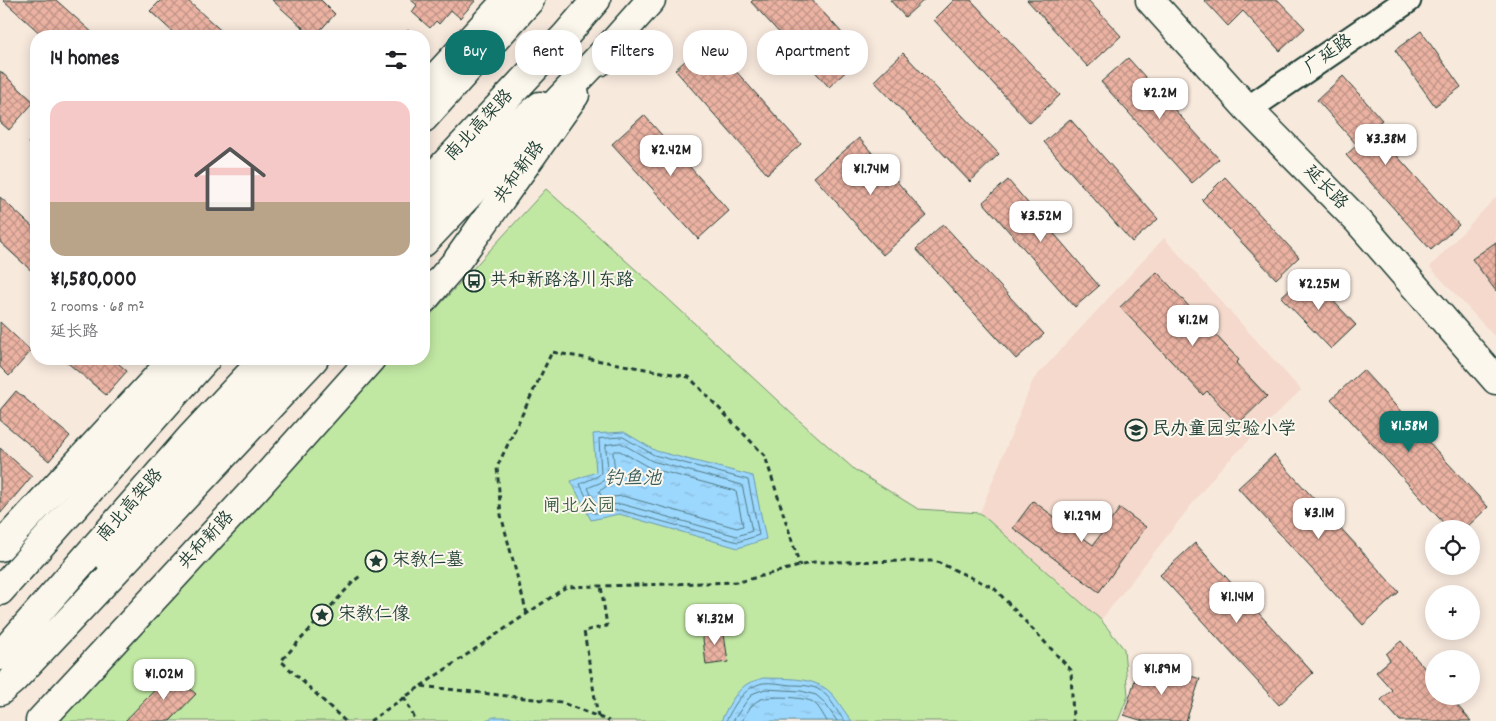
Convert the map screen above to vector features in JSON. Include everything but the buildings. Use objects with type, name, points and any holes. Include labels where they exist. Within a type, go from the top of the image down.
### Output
[{"type":"main road","points":[[430,83],[507,0]]},
{"type":"main road","points":[[430,111],[530,0]]},
{"type":"main road","name":"南北高架路","points":[[430,180],[566,35],[596,0]]},
{"type":"main road","name":"共和新路","points":[[624,30],[651,0]]},
{"type":"main road","name":"延长路","points":[[1150,0],[1248,109],[1359,222],[1496,380]]},
{"type":"main road","points":[[430,224],[592,64]]},
{"type":"main road","name":"共和新路","points":[[430,291],[456,262],[592,72]]},
{"type":"main road","points":[[0,547],[168,365]]},
{"type":"main road","points":[[0,591],[201,365]]},
{"type":"main road","name":"南北高架路","points":[[0,656],[192,436],[258,365]]},
{"type":"main road","points":[[0,682],[283,365]]},
{"type":"main road","points":[[0,691],[308,365]]},
{"type":"main road","name":"共和新路","points":[[40,721],[256,488],[366,365]]},
{"type":"street","name":"广延路","points":[[1248,109],[1408,0]]},
{"type":"path","points":[[527,614],[501,515],[497,466],[552,352],[689,377],[765,456],[800,566]]},
{"type":"path","points":[[370,721],[566,587],[739,582],[814,562],[935,561],[994,588],[1071,670],[1072,721]]},
{"type":"path","points":[[345,721],[281,662],[354,580],[360,576]]},
{"type":"path","points":[[598,717],[584,631],[607,626],[601,586]]},
{"type":"path","points":[[421,686],[560,702],[609,721]]},
{"type":"path","points":[[404,698],[416,721]]},
{"type":"shaded area","points":[[1496,197],[1496,338],[1430,267]]},
{"type":"shaded area","name":"民办童园实验小学","points":[[1164,238],[1301,390],[1218,471],[1101,620],[980,513],[1033,380]]},
{"type":"green space","name":"闸北公园","points":[[546,189],[855,470],[918,509],[980,513],[1101,620],[1124,649],[1128,696],[1118,721],[59,721],[385,365],[430,365],[430,315]]},
{"type":"water","name":"钓鱼池","points":[[624,432],[656,451],[753,476],[766,539],[738,548],[619,514],[591,520],[571,481],[596,472],[593,434]]},
{"type":"water","points":[[763,678],[799,679],[816,684],[831,693],[852,721],[721,721],[739,691],[747,684]]},
{"type":"water","points":[[494,717],[508,717],[535,721],[483,721]]},
{"type":"place","name":"共和新路洛川东路","points":[[474,281]]},
{"type":"place","name":"民办童园实验小学","points":[[1136,430]]},
{"type":"place","name":"宋教仁墓","points":[[376,561]]},
{"type":"place","name":"宋教仁像","points":[[322,615]]}]
